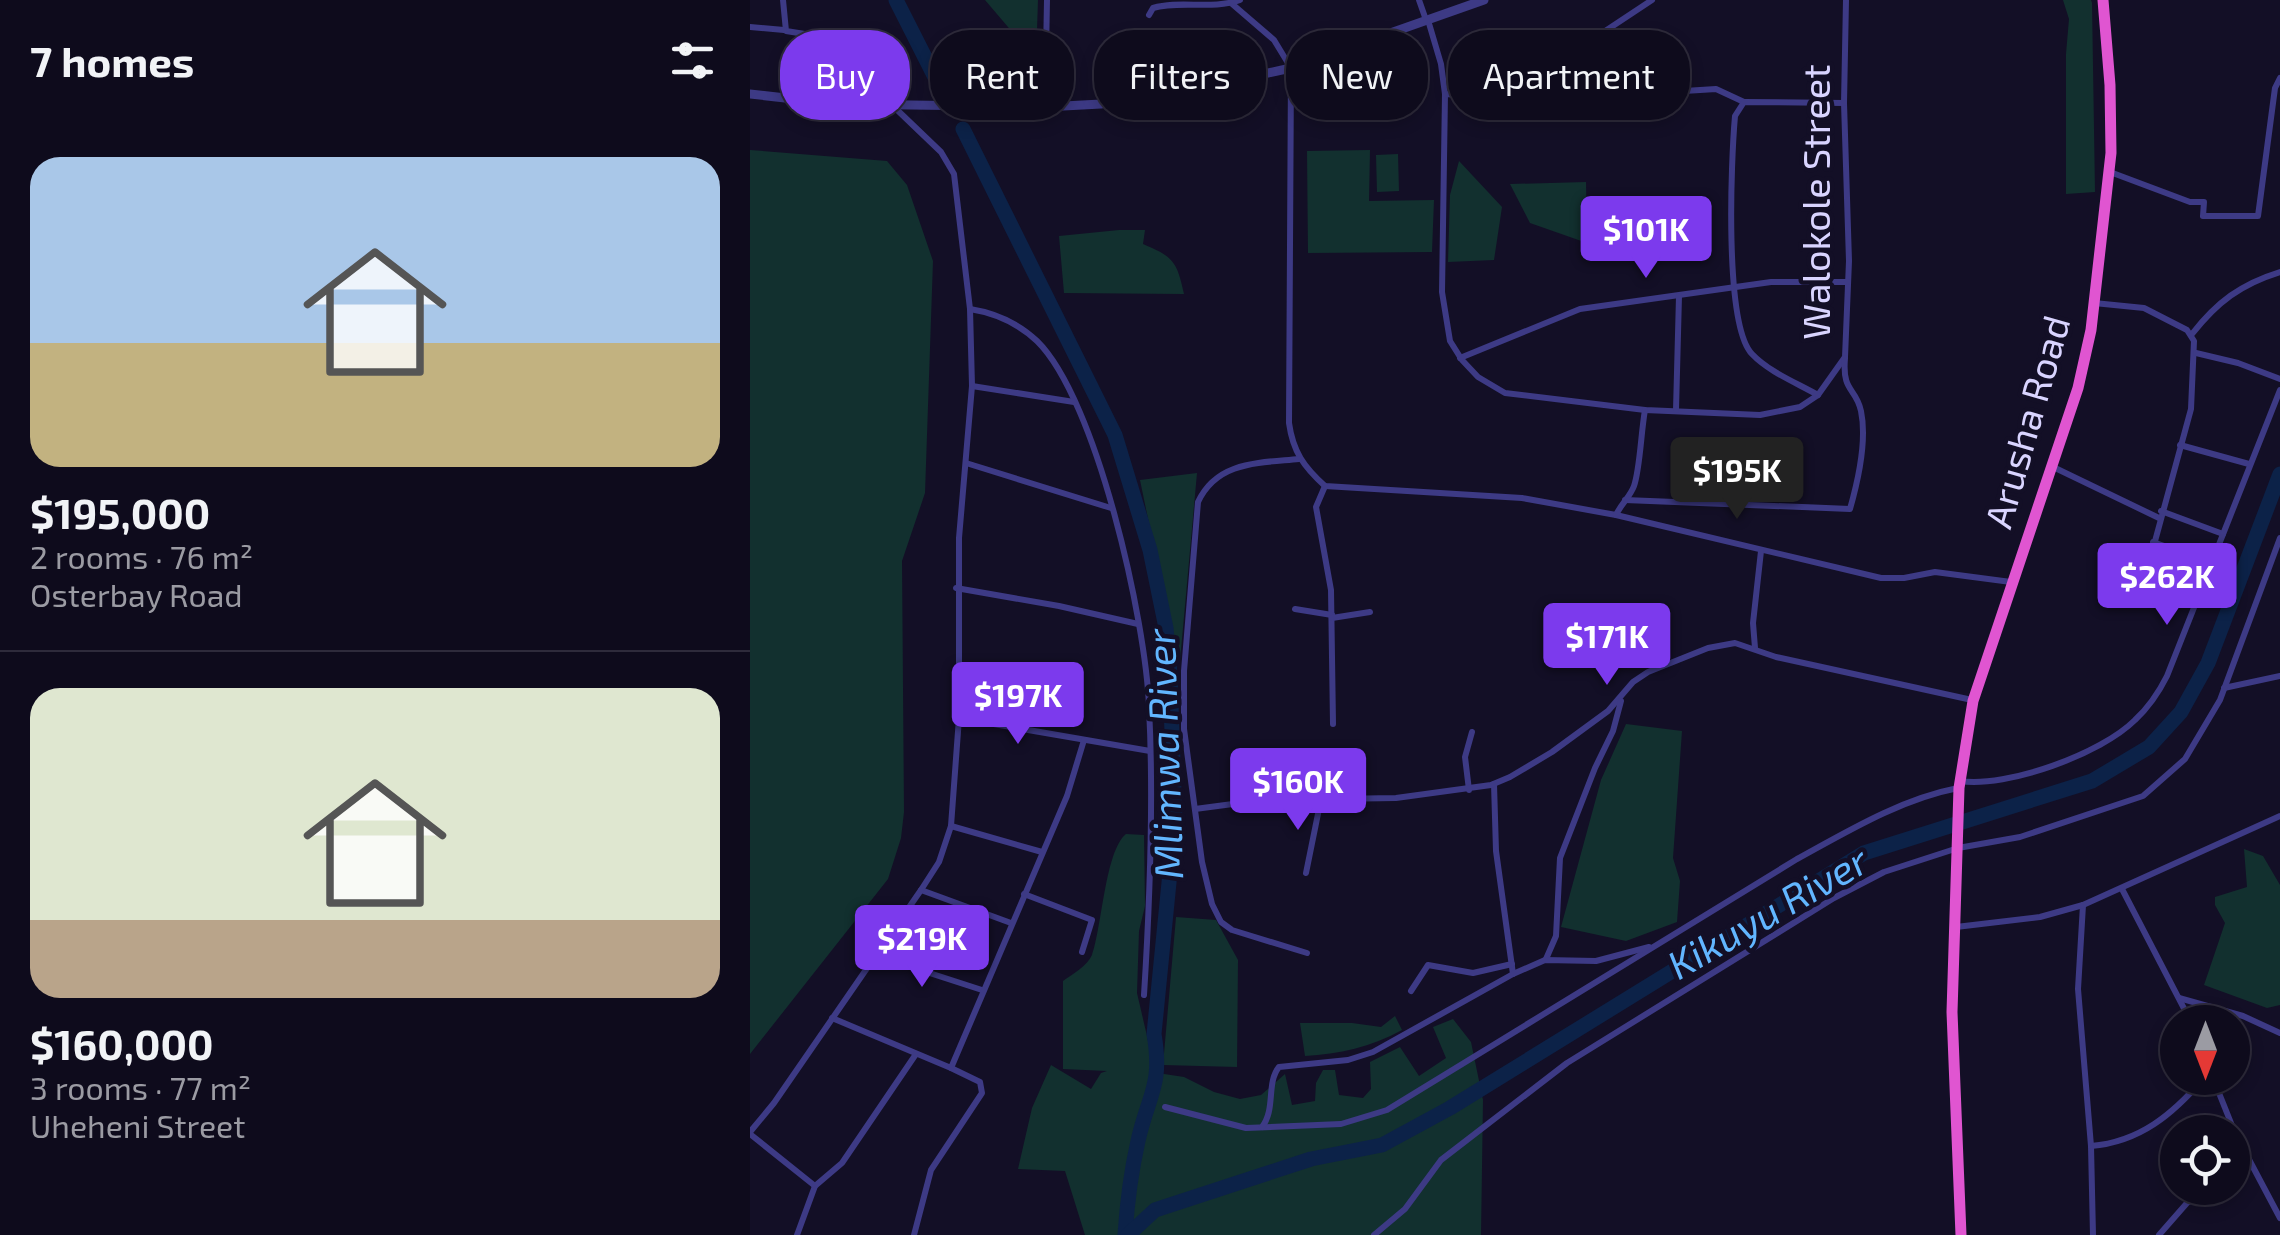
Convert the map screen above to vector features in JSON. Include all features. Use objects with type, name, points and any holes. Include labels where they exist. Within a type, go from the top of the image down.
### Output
[{"type":"highway","name":"Arusha Road","points":[[1961,1235],[1952,1047],[1960,788],[1973,701],[2084,366],[2110,172],[2110,84],[2103,0]]},
{"type":"street","points":[[750,28],[786,30],[783,0]]},
{"type":"street","points":[[1046,30],[1047,0]]},
{"type":"street","points":[[1150,15],[1153,8],[1166,4],[1231,4],[1240,0]]},
{"type":"street","points":[[1419,0],[1441,64],[1445,94],[1442,292],[1450,341],[1460,358],[1580,309],[1792,280],[1848,282]]},
{"type":"street","points":[[1399,30],[1484,0]]},
{"type":"street","points":[[1606,30],[1652,0]]},
{"type":"street","name":"Walokole Street","points":[[1460,358],[1478,377],[1506,393],[1645,410],[1760,415],[1800,407],[1818,395],[1845,357],[1846,0]]},
{"type":"street","points":[[1231,4],[1274,40],[1286,60]]},
{"type":"street","points":[[1074,105],[1205,88],[1286,69]]},
{"type":"street","points":[[2110,172],[2190,202],[2204,202],[2203,216],[2258,216],[2275,88],[2280,78]]},
{"type":"street","points":[[1690,91],[1716,89],[1744,102],[1844,103]]},
{"type":"street","points":[[750,94],[780,97]]},
{"type":"street","points":[[1744,102],[1735,116],[1733,140],[1733,287],[1738,324],[1750,352],[1818,395]]},
{"type":"street","points":[[815,1186],[750,1133],[921,890],[939,862],[951,826],[959,718],[956,588],[972,386],[970,309],[954,174],[942,152],[908,120]]},
{"type":"street","points":[[1291,120],[1288,423],[1299,459],[1325,486],[1522,498],[1616,515],[1882,578],[1928,572],[2012,582]]},
{"type":"street","points":[[2142,589],[2190,409],[2196,353],[2192,334],[2212,308],[2242,285],[2280,272]]},
{"type":"street","points":[[1676,410],[1679,296]]},
{"type":"street","points":[[2094,303],[2144,308],[2192,334]]},
{"type":"street","points":[[970,309],[992,313],[1037,341],[1052,358],[1088,428],[1112,508],[1138,624],[1149,704],[1149,918],[1144,996]]},
{"type":"street","points":[[2196,353],[2238,363],[2280,380]]},
{"type":"street","points":[[1625,500],[1850,509],[1863,423],[1860,405],[1845,382],[1845,357]]},
{"type":"street","points":[[972,386],[1075,402]]},
{"type":"street","points":[[1165,1107],[1230,1125],[1262,1128],[1341,1124],[1387,1110],[1748,888],[1858,826],[1937,792],[2032,771],[2110,740],[2133,722],[2168,676],[2280,390]]},
{"type":"street","points":[[1616,515],[1632,492],[1636,478],[1645,410]]},
{"type":"street","points":[[2180,446],[2249,464]]},
{"type":"street","points":[[1299,459],[1232,468],[1218,474],[1204,488],[1198,502],[1184,710],[1186,760],[1212,904],[1222,922],[1245,935],[1307,952]]},
{"type":"street","points":[[966,462],[1112,508]]},
{"type":"street","points":[[2050,466],[2160,514],[2223,534]]},
{"type":"street","points":[[1325,486],[1316,507],[1331,590],[1333,724]]},
{"type":"street","points":[[1374,1235],[1405,1208],[1441,1160],[1567,1062],[1834,898],[1884,872],[1959,844],[2020,837],[2143,796],[2186,759],[2224,688],[2280,538]]},
{"type":"street","points":[[2153,542],[2212,562]]},
{"type":"street","points":[[1755,648],[1762,551]]},
{"type":"street","points":[[956,588],[1138,624]]},
{"type":"street","points":[[1295,609],[1332,616],[1370,612]]},
{"type":"street","points":[[1195,809],[1238,803],[1396,798],[1494,784],[1552,752],[1622,698],[1633,682],[1667,662],[1735,643],[1776,657],[1973,701]]},
{"type":"street","points":[[2224,688],[2280,676]]},
{"type":"street","points":[[1546,960],[1556,936],[1560,858],[1613,732],[1622,698]]},
{"type":"street","points":[[959,718],[1150,751]]},
{"type":"street","points":[[1468,790],[1465,757],[1472,732]]},
{"type":"street","points":[[951,1068],[1067,796],[1084,740]]},
{"type":"street","points":[[1494,784],[1496,850],[1514,974]]},
{"type":"street","points":[[1306,874],[1322,800]]},
{"type":"street","points":[[1954,927],[2040,917],[2083,905],[2280,816]]},
{"type":"street","points":[[951,826],[1042,852]]},
{"type":"street","points":[[2122,888],[2182,1005]]},
{"type":"street","points":[[921,890],[1011,923]]},
{"type":"street","points":[[1024,894],[1092,920],[1082,952]]},
{"type":"street","points":[[2083,905],[2078,989],[2091,1146],[2093,1235]]},
{"type":"street","points":[[1262,1128],[1269,1117],[1274,1073],[1279,1066],[1348,1060],[1374,1052],[1546,960],[1596,961],[1656,945]]},
{"type":"street","points":[[874,955],[982,990]]},
{"type":"street","points":[[1411,990],[1428,965],[1473,972],[1512,964]]},
{"type":"street","points":[[2178,998],[2243,1016],[2280,1033]]},
{"type":"street","points":[[832,1018],[980,1082],[982,1094],[931,1170],[914,1235]]},
{"type":"street","points":[[797,1235],[815,1186],[842,1163],[916,1054]]},
{"type":"street","points":[[2091,1146],[2119,1144],[2178,1108],[2189,1095]]},
{"type":"street","points":[[2250,1162],[2280,1218]]},
{"type":"street","points":[[2268,1197],[2280,1194]]},
{"type":"street","points":[[2160,1235],[2186,1205]]},
{"type":"green space","points":[[985,0],[1038,0],[1037,30],[1010,30]]},
{"type":"green space","points":[[2063,0],[2092,3],[2095,192],[2066,194],[2069,19]]},
{"type":"green space","points":[[750,150],[887,161],[907,185],[933,261],[925,493],[902,561],[901,838],[888,879],[750,1054]]},
{"type":"green space","points":[[1370,150],[1369,201],[1434,200],[1432,252],[1308,253],[1307,151]]},
{"type":"green space","points":[[1398,154],[1399,191],[1377,192],[1376,155]]},
{"type":"green space","points":[[1459,161],[1502,207],[1494,260],[1448,262],[1450,195]]},
{"type":"green space","points":[[1586,182],[1587,243],[1530,223],[1510,184]]},
{"type":"green space","points":[[1145,230],[1143,244],[1172,262],[1184,294],[1064,293],[1059,236]]},
{"type":"green space","points":[[1197,473],[1180,661],[1173,660],[1140,480]]},
{"type":"green space","points":[[1626,724],[1682,731],[1673,858],[1680,881],[1677,922],[1626,941],[1561,927],[1601,780]]},
{"type":"green space","points":[[1126,834],[1144,835],[1145,906],[1139,931],[1137,993],[1150,1049],[1151,1072],[1184,1077],[1240,1099],[1261,1095],[1285,1074],[1292,1105],[1315,1101],[1316,1083],[1323,1070],[1335,1070],[1339,1095],[1363,1098],[1371,1089],[1370,1062],[1400,1047],[1419,1076],[1446,1058],[1433,1027],[1453,1019],[1471,1042],[1483,1100],[1481,1235],[1085,1235],[1065,1171],[1018,1169],[1032,1108],[1051,1065],[1091,1089],[1101,1073],[1107,1071],[1063,1069],[1063,981],[1092,955],[1113,856]]},
{"type":"green space","points":[[2244,849],[2263,856],[2280,885],[2280,1005],[2267,1008],[2204,985],[2225,923],[2215,897],[2247,887]]},
{"type":"green space","points":[[1176,917],[1216,920],[1238,960],[1237,1067],[1163,1065]]},
{"type":"green space","points":[[1395,1016],[1402,1030],[1379,1041],[1355,1049],[1305,1056],[1300,1023],[1381,1027]]},
{"type":"waterway","name":"Mlimwa River","points":[[896,0],[930,67]]},
{"type":"waterway","name":"Mlimwa River","points":[[963,129],[1115,435],[1150,550],[1166,628],[1175,822],[1154,1034],[1156,1079],[1136,1153],[1125,1235]]},
{"type":"waterway","name":"Kikuyu River","points":[[1128,1235],[1155,1210],[1311,1159],[1382,1145],[1450,1108],[1864,853],[2092,781],[2149,747],[2181,712],[2208,663],[2280,474]]}]
